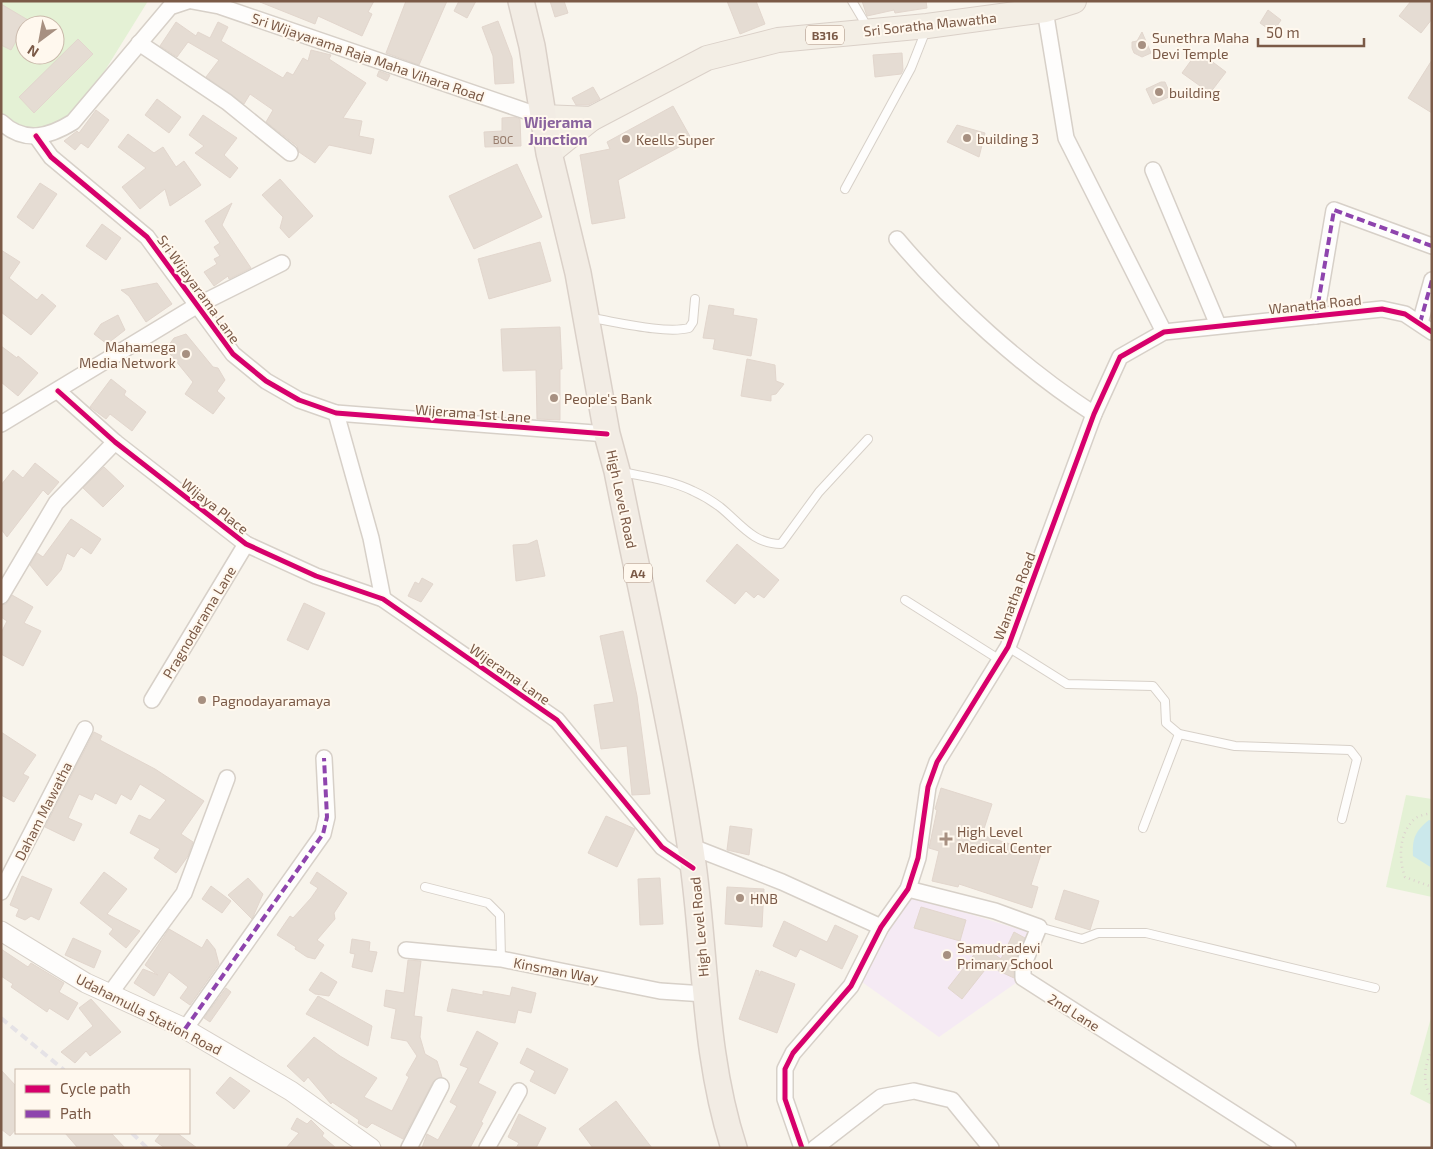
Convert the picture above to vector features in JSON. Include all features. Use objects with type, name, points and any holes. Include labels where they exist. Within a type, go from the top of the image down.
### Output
[{"type":"highway","name":"High Level Road","points":[[521,1],[532,46],[548,153],[586,317],[692,857],[705,994],[715,1069],[734,1148]]},
{"type":"main road","name":"Sri Soratha Mawatha","points":[[548,153],[591,119],[707,58],[778,40],[927,26],[1045,10],[1074,1]]},
{"type":"main road","points":[[543,117],[591,119]]},
{"type":"street","points":[[1,122],[24,136],[36,136],[55,133],[73,122],[170,7],[188,1]]},
{"type":"street","name":"Sri Wijayarama Raja Maha Vihara Road","points":[[192,1],[219,6],[543,117]]},
{"type":"street","points":[[1045,10],[1066,138],[1164,332]]},
{"type":"street","points":[[139,43],[227,102],[290,152]]},
{"type":"street","name":"Sri Wijayarama Lane","points":[[36,136],[51,157],[147,237],[233,354],[266,381],[299,400],[336,413]]},
{"type":"street","points":[[1153,170],[1218,325]]},
{"type":"street","points":[[1316,316],[1334,210],[1432,246]]},
{"type":"street","points":[[897,239],[944,292],[1064,394],[1094,414]]},
{"type":"street","points":[[1,424],[196,306],[282,263]]},
{"type":"street","points":[[1426,327],[1432,280]]},
{"type":"street","name":"Wanatha Road","points":[[802,1148],[785,1099],[785,1069],[793,1053],[850,986],[881,927],[908,888],[918,858],[928,787],[937,762],[1004,653],[1094,414],[1120,358],[1164,332],[1218,325],[1382,309],[1405,314],[1426,327]]},
{"type":"street","name":"Wijaya Place","points":[[58,391],[115,442],[246,544],[316,576],[383,599]]},
{"type":"street","points":[[336,413],[372,538],[383,599]]},
{"type":"street","name":"Wijerama 1st Lane","points":[[336,413],[608,434]]},
{"type":"street","points":[[1,596],[56,503],[115,442]]},
{"type":"street","name":"Pragnodarama Lane","points":[[152,700],[246,544]]},
{"type":"street","name":"Wijerama Lane","points":[[383,599],[557,720],[662,847],[782,882],[881,927]]},
{"type":"street","name":"Daham Mawatha","points":[[1,892],[85,730]]},
{"type":"street","points":[[185,1029],[324,834],[327,817],[324,758]]},
{"type":"street","points":[[109,995],[184,893],[227,778]]},
{"type":"street","points":[[908,888],[995,911],[1039,927]]},
{"type":"street","name":"2nd Lane","points":[[1039,927],[1023,966],[1022,978],[1288,1148]]},
{"type":"street","name":"Udahamulla Station Road","points":[[1,931],[109,995],[185,1029],[291,1091],[371,1148]]},
{"type":"street","name":"Kinsman Way","points":[[406,950],[501,959],[660,991],[705,994]]},
{"type":"street","points":[[410,1148],[441,1086]]},
{"type":"street","points":[[487,1148],[518,1091]]},
{"type":"street","points":[[815,1148],[882,1097],[914,1091],[952,1100],[991,1148]]},
{"type":"lane","points":[[852,1],[870,31]]},
{"type":"lane","points":[[845,189],[911,68],[927,26]]},
{"type":"lane","points":[[586,317],[644,327],[682,330],[690,328],[695,299]]},
{"type":"lane","points":[[617,471],[670,482],[693,491],[719,506],[758,540],[768,544],[781,544],[819,492],[868,439]]},
{"type":"lane","points":[[905,600],[1067,684],[1153,686],[1164,701],[1166,723],[1178,734],[1235,746],[1350,750],[1357,759],[1342,819]]},
{"type":"lane","points":[[1144,828],[1178,734]]},
{"type":"lane","points":[[425,887],[488,903],[500,914],[501,959]]},
{"type":"lane","points":[[1039,927],[1082,938],[1098,933],[1146,933],[1374,988]]},
{"type":"path","points":[[1432,813],[1417,817],[1404,832],[1400,864],[1405,877],[1432,887]]},
{"type":"path","points":[[1432,1050],[1426,1064],[1425,1081],[1432,1096]]},
{"type":"shaded area","name":"Samudradevi Primary School","points":[[905,894],[1037,935],[1023,978],[939,1037],[855,977]]},
{"type":"green space","points":[[1,1],[148,1],[73,122],[25,135],[1,122]]},
{"type":"green space","points":[[1406,795],[1432,799],[1432,897],[1386,887]]},
{"type":"green space","points":[[1432,1014],[1432,1105],[1410,1094]]},
{"type":"water","points":[[1429,820],[1432,821],[1432,868],[1413,856],[1415,836],[1420,828]]},
{"type":"building","points":[[374,1],[368,12],[372,14],[362,36],[318,16],[315,24],[260,2]]},
{"type":"building","points":[[406,1],[447,1],[419,65],[386,53]]},
{"type":"building","points":[[459,1],[476,1],[467,18],[454,11]]},
{"type":"building","points":[[550,1],[564,1],[568,13],[555,17]]},
{"type":"building","points":[[727,1],[756,1],[765,24],[740,34]]},
{"type":"building","points":[[862,1],[926,1],[927,8],[895,13],[894,10],[867,16]]},
{"type":"building","points":[[1411,1],[1432,1],[1432,19],[1421,33],[1399,16]]},
{"type":"building","points":[[1,4],[20,15],[15,15],[15,43],[11,50],[1,45]]},
{"type":"building","points":[[1268,10],[1281,20],[1273,32],[1260,23]]},
{"type":"building","points":[[498,21],[512,58],[514,83],[495,84],[493,56],[482,27]]},
{"type":"building","points":[[176,22],[196,36],[198,32],[210,38],[218,22],[228,27],[221,41],[283,78],[287,72],[293,75],[303,58],[308,61],[311,50],[331,55],[329,59],[366,83],[343,118],[362,121],[359,136],[374,139],[371,154],[329,145],[315,163],[299,152],[297,146],[266,122],[273,110],[250,94],[244,104],[206,77],[219,60],[188,42],[177,57],[160,46]]},
{"type":"building","points":[[1142,32],[1151,53],[1142,57],[1134,53],[1132,42],[1137,41]]},
{"type":"building","points":[[78,39],[93,54],[34,113],[19,97],[52,65],[65,65],[65,52]]},
{"type":"building","points":[[1198,51],[1226,72],[1210,93],[1182,73]]},
{"type":"building","points":[[902,53],[903,70],[901,74],[875,77],[873,55]]},
{"type":"building","points":[[1432,60],[1432,113],[1408,98]]},
{"type":"building","points":[[379,71],[390,75],[387,81],[377,76]]},
{"type":"building","name":"building","points":[[1165,82],[1171,96],[1153,104],[1146,89]]},
{"type":"building","points":[[593,87],[600,99],[588,105],[576,105],[572,98]]},
{"type":"building","points":[[157,99],[181,117],[169,133],[145,115]]},
{"type":"building","points":[[673,106],[692,140],[618,180],[625,218],[592,224],[580,155],[610,149],[607,142]]},
{"type":"building","points":[[96,110],[109,120],[88,148],[81,143],[75,150],[64,141],[77,131],[79,133]]},
{"type":"building","points":[[203,115],[237,138],[224,155],[238,168],[230,178],[195,153],[204,146],[189,135]]},
{"type":"building","points":[[515,117],[520,119],[521,146],[485,147],[484,132],[502,131],[502,118]]},
{"type":"building","name":"building 3","points":[[957,125],[985,133],[979,157],[947,142]]},
{"type":"building","points":[[128,134],[154,153],[163,147],[176,167],[184,161],[201,185],[170,206],[165,189],[140,209],[122,187],[146,168],[118,147]]},
{"type":"building","points":[[517,164],[542,217],[474,249],[449,196]]},
{"type":"building","points":[[280,179],[313,216],[289,238],[280,228],[283,217],[262,195]]},
{"type":"building","points":[[40,183],[57,194],[33,229],[17,217]]},
{"type":"building","points":[[232,203],[222,225],[251,268],[229,279],[228,276],[214,286],[204,272],[217,264],[214,259],[220,256],[214,247],[220,243],[205,221]]},
{"type":"building","points":[[102,224],[121,238],[106,260],[86,246]]},
{"type":"building","points":[[540,242],[551,281],[489,299],[478,259]]},
{"type":"building","points":[[1,250],[20,262],[9,278],[37,300],[42,294],[56,306],[31,335],[1,312]]},
{"type":"building","points":[[157,283],[172,304],[146,322],[129,296],[121,290]]},
{"type":"building","points":[[709,305],[734,309],[733,315],[757,319],[751,356],[713,349],[715,339],[703,338]]},
{"type":"building","points":[[118,315],[125,330],[107,344],[94,334],[101,324]]},
{"type":"building","points":[[560,327],[562,369],[560,369],[560,420],[537,419],[536,370],[503,371],[501,329]]},
{"type":"building","points":[[186,334],[213,367],[218,368],[225,380],[217,391],[225,398],[213,414],[185,394],[193,382],[166,349],[174,338]]},
{"type":"building","points":[[1,346],[17,358],[18,356],[38,373],[18,396],[1,382]]},
{"type":"building","points":[[747,359],[775,365],[776,381],[784,384],[776,394],[771,395],[771,401],[741,396]]},
{"type":"building","points":[[111,379],[126,391],[124,395],[146,412],[132,431],[110,414],[106,419],[90,407]]},
{"type":"building","points":[[35,463],[59,482],[48,495],[43,490],[7,537],[1,529],[1,485],[13,470],[23,478]]},
{"type":"building","points":[[104,467],[124,486],[103,507],[83,488]]},
{"type":"building","points":[[71,519],[101,539],[91,554],[81,547],[74,557],[67,553],[61,570],[47,586],[30,565],[37,553],[43,557]]},
{"type":"building","points":[[537,540],[545,576],[516,581],[513,545],[528,544]]},
{"type":"building","points":[[737,544],[779,580],[764,598],[758,594],[754,598],[746,591],[735,604],[706,581]]},
{"type":"building","points":[[422,578],[433,584],[421,602],[408,596],[415,582],[419,584]]},
{"type":"building","points":[[12,595],[33,607],[24,623],[41,631],[23,666],[1,654],[1,633],[7,621],[1,617],[1,605],[6,604]]},
{"type":"building","points":[[304,603],[325,613],[308,650],[287,640]]},
{"type":"building","points":[[623,631],[637,696],[650,794],[632,795],[627,746],[601,749],[594,705],[614,702],[600,636]]},
{"type":"building","points":[[1,732],[36,755],[23,774],[29,777],[14,802],[1,795]]},
{"type":"building","points":[[94,732],[102,736],[100,740],[155,769],[204,801],[181,834],[193,842],[188,856],[176,873],[154,858],[160,849],[130,833],[139,815],[150,820],[166,800],[140,784],[131,800],[121,794],[116,804],[95,793],[92,800],[79,794],[68,818],[82,824],[74,841],[45,827]]},
{"type":"building","points":[[941,788],[992,804],[982,835],[1041,854],[1031,885],[1038,887],[1032,908],[959,884],[958,887],[932,881],[939,851],[929,848],[937,810],[935,809]]},
{"type":"building","points":[[606,816],[635,829],[617,867],[588,853]]},
{"type":"building","points":[[730,826],[752,829],[749,855],[727,850]]},
{"type":"building","points":[[104,872],[127,889],[107,914],[140,931],[126,948],[109,934],[113,929],[80,903]]},
{"type":"building","points":[[317,872],[347,893],[334,913],[335,919],[317,940],[324,945],[315,959],[307,957],[295,949],[296,947],[277,935],[290,916],[293,918],[318,888],[310,883]]},
{"type":"building","points":[[22,876],[52,889],[39,920],[31,916],[25,920],[16,916],[19,909],[10,905]]},
{"type":"building","points":[[248,878],[263,894],[252,919],[228,895]]},
{"type":"building","points":[[660,878],[663,924],[640,925],[638,879]]},
{"type":"building","points":[[211,886],[231,901],[222,913],[202,899]]},
{"type":"building","points":[[727,887],[764,889],[762,927],[725,924]]},
{"type":"building","points":[[1064,890],[1099,901],[1090,930],[1055,919]]},
{"type":"building","points":[[921,907],[966,920],[960,941],[914,928]]},
{"type":"building","points":[[784,921],[827,942],[835,925],[858,936],[842,969],[800,949],[796,957],[773,946]]},
{"type":"building","points":[[169,929],[202,948],[207,939],[215,949],[219,964],[190,1005],[180,998],[188,987],[169,972],[154,996],[134,983],[143,969],[158,975],[145,965]]},
{"type":"building","points":[[1014,932],[1025,938],[1014,963],[1014,978],[988,966],[962,999],[948,988],[980,947],[984,947],[1001,959]]},
{"type":"building","points":[[73,938],[101,951],[94,968],[65,955]]},
{"type":"building","points":[[352,939],[370,942],[369,951],[377,952],[372,972],[352,967],[355,954],[350,953]]},
{"type":"building","points":[[1,949],[28,967],[31,963],[64,983],[59,992],[78,1003],[68,1020],[49,1008],[47,1012],[11,987],[13,984],[1,976]]},
{"type":"building","points":[[408,960],[421,961],[414,1016],[422,1017],[420,1037],[425,1054],[437,1061],[442,1077],[433,1082],[403,1139],[372,1123],[367,1128],[358,1123],[359,1120],[332,1102],[331,1104],[308,1077],[304,1082],[287,1066],[314,1037],[340,1056],[377,1078],[364,1097],[392,1111],[409,1077],[406,1075],[417,1056],[407,1041],[391,1038],[396,1009],[384,1006],[386,990],[404,993]]},
{"type":"building","points":[[756,970],[759,971],[759,976],[761,971],[795,984],[777,1033],[739,1019]]},
{"type":"building","points":[[321,972],[337,982],[329,996],[315,994],[309,990]]},
{"type":"building","points":[[512,987],[536,993],[531,1013],[518,1010],[515,1023],[447,1011],[452,989],[483,995],[483,991],[510,996]]},
{"type":"building","points":[[226,988],[231,992],[210,1022],[204,1018]]},
{"type":"building","points":[[318,996],[372,1026],[368,1046],[306,1014]]},
{"type":"building","points":[[91,999],[121,1032],[90,1056],[86,1051],[75,1063],[61,1052],[93,1026],[79,1008]]},
{"type":"building","points":[[477,1031],[498,1043],[478,1083],[496,1092],[481,1122],[483,1123],[470,1148],[422,1148],[427,1134],[438,1140],[457,1106],[450,1102],[468,1068],[460,1065]]},
{"type":"building","points":[[527,1048],[568,1069],[555,1094],[530,1081],[535,1071],[520,1063]]},
{"type":"building","points":[[1,1070],[15,1085],[15,1130],[10,1136],[1,1129]]},
{"type":"building","points":[[230,1077],[250,1091],[234,1109],[216,1093]]},
{"type":"building","points":[[616,1101],[652,1148],[593,1148],[579,1129]]},
{"type":"building","points":[[519,1114],[546,1128],[536,1148],[516,1148],[519,1143],[508,1137]]},
{"type":"building","points":[[297,1118],[307,1124],[311,1120],[324,1133],[322,1136],[336,1148],[286,1148],[299,1133],[291,1129]]},
{"type":"building","points":[[66,1134],[112,1134],[125,1148],[78,1148]]},
{"type":"building","points":[[160,1134],[178,1134],[197,1148],[165,1148],[155,1141]]},
{"type":"railway","points":[[1,1018],[63,1069]]},
{"type":"railway","points":[[133,1134],[147,1148]]},
{"type":"marked path","points":[[1316,316],[1334,210],[1432,246]]},
{"type":"marked path","points":[[1420,323],[1432,280]]},
{"type":"marked path","points":[[185,1029],[323,834],[327,817],[324,758]]},
{"type":"cycle path","points":[[36,136],[51,157],[147,237],[233,354],[266,381],[299,400],[336,413],[607,434]]},
{"type":"cycle path","points":[[802,1148],[785,1099],[785,1069],[793,1053],[851,986],[881,927],[908,889],[918,858],[928,787],[937,762],[1008,647],[1094,414],[1120,357],[1164,332],[1382,309],[1405,314],[1432,332]]},
{"type":"cycle path","points":[[58,391],[115,442],[246,544],[316,576],[383,599],[557,720],[662,847],[693,868]]},
{"type":"place","name":"Sunethra Maha Devi Temple","points":[[1142,45]]},
{"type":"place","name":"building","points":[[1159,92]]},
{"type":"place","name":"building 3","points":[[967,138]]},
{"type":"place","name":"Keells Super","points":[[626,139]]},
{"type":"place","name":"Mahamega Media Network","points":[[186,354]]},
{"type":"place","name":"People's Bank","points":[[554,398]]},
{"type":"place","name":"Pagnodayaramaya","points":[[202,700]]},
{"type":"place","name":"High Level Medical Center","points":[[946,839]]},
{"type":"place","name":"HNB","points":[[740,898]]},
{"type":"place","name":"Samudradevi Primary School","points":[[947,955]]},
{"type":"district","name":"Wijerama Junction","points":[[558,130]]}]
